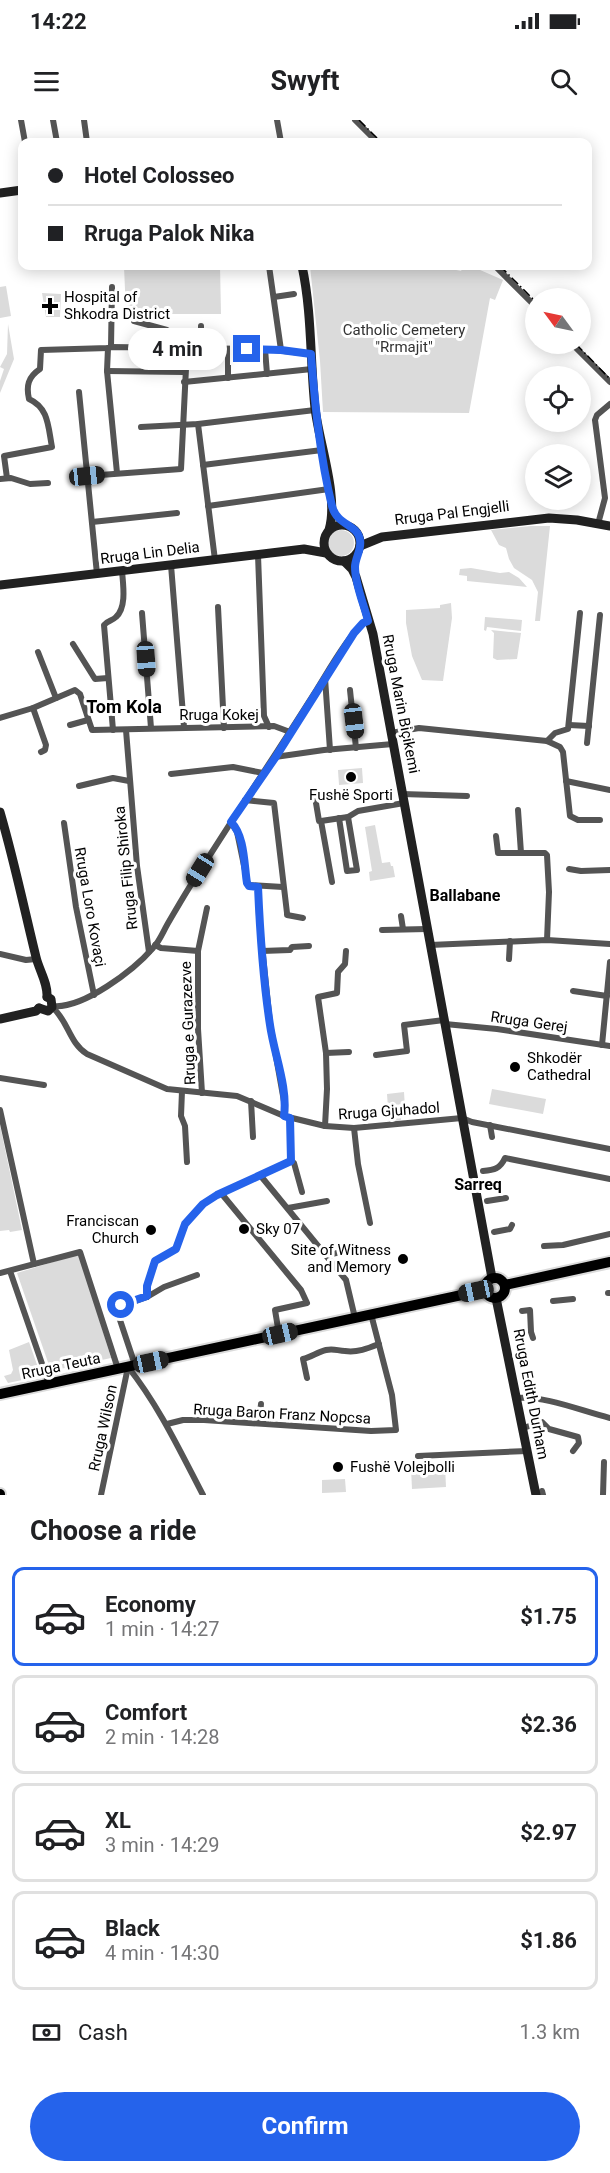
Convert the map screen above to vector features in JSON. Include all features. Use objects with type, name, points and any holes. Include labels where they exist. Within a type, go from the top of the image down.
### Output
[{"type":"main road","points":[[0,193],[18,191]]},
{"type":"main road","points":[[302,270],[315,410],[333,508],[324,540],[326,552],[331,558],[344,561],[350,559],[358,550],[358,533],[355,529],[339,524],[328,530]]},
{"type":"main road","points":[[333,508],[345,524]]},
{"type":"main road","name":"Rruga Pal Engjelli","points":[[358,533],[382,537],[549,518],[610,526]]},
{"type":"main road","name":"Rruga Pal Engjelli","points":[[358,550],[382,537]]},
{"type":"main road","name":"Rruga Lin Delia","points":[[304,549],[324,540]]},
{"type":"main road","name":"Rruga Lin Delia","points":[[0,585],[304,549],[326,552]]},
{"type":"main road","name":"Rruga Marin Biçikemi","points":[[356,577],[358,550]]},
{"type":"main road","name":"Rruga Marin Biçikemi","points":[[344,561],[356,577],[373,634],[492,1278]]},
{"type":"main road","points":[[0,812],[18,876],[36,959],[46,987],[47,997],[51,999],[52,1006],[48,1011],[39,1008]]},
{"type":"main road","points":[[39,1008],[39,1000],[47,997]]},
{"type":"main road","points":[[0,1019],[36,1011],[39,1008]]},
{"type":"main road","points":[[505,1285],[610,1262]]},
{"type":"main road","points":[[492,1278],[498,1278],[505,1285],[502,1295],[496,1298],[489,1296],[485,1290],[486,1284],[492,1278]]},
{"type":"main road","name":"Rruga Teuta","points":[[0,1394],[485,1290]]},
{"type":"main road","name":"Rruga Edith Durham","points":[[496,1298],[527,1451],[540,1494]]},
{"type":"street","points":[[21,120],[24,138]]},
{"type":"street","points":[[53,120],[56,138]]},
{"type":"street","points":[[84,120],[86,138]]},
{"type":"street","points":[[277,120],[280,138]]},
{"type":"street","points":[[355,120],[373,138]]},
{"type":"street","points":[[270,270],[281,350]]},
{"type":"street","points":[[499,270],[525,296]]},
{"type":"street","points":[[112,287],[107,371],[117,473]]},
{"type":"street","points":[[274,297],[294,294]]},
{"type":"street","points":[[134,321],[167,330],[168,347]]},
{"type":"street","points":[[201,326],[201,348]]},
{"type":"street","points":[[48,483],[30,484],[3,479],[4,456],[52,447],[45,413],[38,403],[29,399],[27,391],[30,377],[40,369],[41,350],[168,347],[265,349],[311,354]]},
{"type":"street","points":[[87,476],[182,469],[184,372],[187,348]]},
{"type":"street","points":[[228,349],[228,378]]},
{"type":"street","points":[[265,349],[267,374]]},
{"type":"street","points":[[582,354],[610,382]]},
{"type":"street","points":[[184,382],[312,369]]},
{"type":"street","points":[[107,371],[184,372]]},
{"type":"street","points":[[79,392],[97,574]]},
{"type":"street","points":[[598,524],[605,498],[595,420],[597,415],[610,404]]},
{"type":"street","points":[[141,427],[183,426],[315,410]]},
{"type":"street","points":[[198,424],[215,560]]},
{"type":"street","points":[[203,465],[322,450]]},
{"type":"street","points":[[208,506],[329,489]]},
{"type":"street","points":[[92,522],[177,513]]},
{"type":"street","points":[[258,555],[264,716],[268,727]]},
{"type":"street","points":[[171,565],[184,727]]},
{"type":"street","points":[[113,730],[104,624],[120,612],[123,594],[122,571]]},
{"type":"street","points":[[218,607],[224,728]]},
{"type":"street","points":[[142,613],[151,728]]},
{"type":"street","points":[[547,741],[555,734],[568,729],[580,613]]},
{"type":"street","points":[[587,743],[600,615]]},
{"type":"street","points":[[52,1006],[61,1007],[94,995],[113,983],[155,945],[189,886],[244,800],[275,758],[354,633],[368,621]]},
{"type":"street","points":[[73,644],[95,678],[108,678]]},
{"type":"street","points":[[38,652],[56,698]]},
{"type":"street","points":[[325,678],[330,750]]},
{"type":"street","points":[[0,718],[33,708],[75,690],[78,691],[88,720],[70,725]]},
{"type":"street","points":[[350,690],[357,748]]},
{"type":"street","points":[[33,708],[46,745],[45,750],[41,752]]},
{"type":"street","name":"Rruga Kokej","points":[[88,720],[92,730],[268,727],[281,728],[290,732]]},
{"type":"street","points":[[568,725],[589,726]]},
{"type":"street","points":[[391,733],[419,728],[547,741],[562,750],[570,816],[579,820],[600,820]]},
{"type":"street","name":"Rruga Filip Shiroka","points":[[126,730],[137,866],[149,952]]},
{"type":"street","points":[[275,758],[393,744]]},
{"type":"street","points":[[171,774],[233,767],[263,773]]},
{"type":"street","points":[[79,786],[113,778],[129,781]]},
{"type":"street","points":[[566,781],[610,790]]},
{"type":"street","points":[[321,821],[348,817],[358,811],[403,799],[467,796]]},
{"type":"street","points":[[315,797],[332,882]]},
{"type":"street","points":[[244,800],[274,803],[287,915],[303,918]]},
{"type":"street","points":[[518,810],[521,853]]},
{"type":"street","points":[[339,818],[347,871],[357,870],[348,817]]},
{"type":"street","points":[[231,822],[240,841],[249,886],[283,887]]},
{"type":"street","name":"Rruga Loro Kovaçi","points":[[64,824],[76,907],[94,995]]},
{"type":"street","points":[[496,836],[498,853],[545,853],[547,855],[549,892],[547,940]]},
{"type":"street","points":[[568,869],[610,870]]},
{"type":"street","points":[[258,887],[270,1023],[287,1117],[291,1161],[294,1163],[302,1192]]},
{"type":"street","name":"Rruga e Gurazezve","points":[[202,1093],[198,1029],[198,951],[207,908]]},
{"type":"street","points":[[401,916],[403,929]]},
{"type":"street","points":[[382,930],[427,928]]},
{"type":"street","points":[[430,945],[547,940],[610,944]]},
{"type":"street","points":[[509,959],[510,941]]},
{"type":"street","name":"Rruga e Gurazezve","points":[[155,945],[160,948],[198,951]]},
{"type":"street","points":[[262,951],[290,950],[292,946],[309,945]]},
{"type":"street","points":[[325,1126],[326,1053],[318,997],[338,993],[339,972],[345,964],[346,951]]},
{"type":"street","points":[[0,954],[26,960],[36,959]]},
{"type":"street","points":[[602,1045],[610,962]]},
{"type":"street","points":[[573,991],[607,996]]},
{"type":"street","name":"Rruga Gjuhadol","points":[[52,1006],[61,1016],[77,1048],[162,1087],[237,1096],[287,1117],[325,1126],[354,1128],[462,1118],[472,1122],[610,1149]]},
{"type":"street","points":[[376,1055],[407,1051],[404,1025],[444,1022]]},
{"type":"street","name":"Rruga Gerej","points":[[444,1022],[610,1046]]},
{"type":"street","points":[[326,1053],[350,1052]]},
{"type":"street","points":[[0,1078],[44,1085]]},
{"type":"street","points":[[182,1091],[181,1116],[185,1126],[187,1162]]},
{"type":"street","points":[[251,1101],[253,1137]]},
{"type":"street","points":[[0,1110],[34,1264]]},
{"type":"street","points":[[490,1125],[492,1137]]},
{"type":"street","points":[[354,1128],[358,1164],[370,1223]]},
{"type":"street","points":[[483,1171],[496,1169],[505,1158],[610,1179]]},
{"type":"street","points":[[147,1296],[147,1286],[155,1261],[174,1251],[189,1218],[203,1204],[221,1193],[291,1161]]},
{"type":"street","points":[[261,1175],[346,1280],[355,1317]]},
{"type":"street","points":[[221,1193],[301,1290],[307,1303],[275,1310],[279,1334]]},
{"type":"street","points":[[487,1201],[507,1198]]},
{"type":"street","points":[[288,1208],[327,1201]]},
{"type":"street","points":[[494,1232],[510,1228],[512,1225]]},
{"type":"street","points":[[544,1246],[563,1245],[610,1234]]},
{"type":"street","points":[[326,1255],[357,1249]]},
{"type":"street","points":[[0,1272],[78,1251],[82,1254],[127,1367],[146,1389],[167,1424],[203,1495]]},
{"type":"street","points":[[10,1271],[49,1384]]},
{"type":"street","points":[[127,1367],[116,1310],[121,1305],[197,1275]]},
{"type":"street","points":[[553,1301],[573,1299]]},
{"type":"street","points":[[522,1311],[530,1310],[533,1338]]},
{"type":"street","points":[[307,1378],[303,1359],[315,1356],[323,1350],[337,1348],[344,1352],[364,1350],[379,1344],[371,1314]]},
{"type":"street","name":"Rruga Baron Franz Nopcsa","points":[[167,1424],[183,1420],[349,1430],[396,1430],[392,1395],[379,1344]]},
{"type":"street","name":"Rruga Wilson","points":[[101,1495],[125,1386],[127,1367]]},
{"type":"street","points":[[517,1398],[552,1403],[610,1418]]},
{"type":"street","points":[[260,1423],[261,1404]]},
{"type":"street","points":[[522,1428],[542,1422],[549,1429],[578,1437],[579,1443],[573,1451]]},
{"type":"street","points":[[417,1456],[527,1451]]},
{"type":"street","points":[[603,1495],[604,1462]]},
{"type":"green space","points":[[124,270],[220,270],[221,314],[126,314]]},
{"type":"green space","name":"Catholic Cemetery \"Rrmajit\"","points":[[310,270],[480,270],[503,280],[495,300],[490,298],[469,413],[323,412]]},
{"type":"green space","points":[[6,286],[11,316],[0,318],[0,287]]},
{"type":"green space","points":[[42,293],[61,294],[60,317],[46,317]]},
{"type":"green space","points":[[8,324],[14,359],[0,393],[0,381],[4,369],[0,367],[7,354]]},
{"type":"green space","points":[[550,526],[540,621],[535,621],[538,592],[532,580],[514,568],[506,548],[499,545],[491,530]]},
{"type":"green space","points":[[341,530],[350,534],[354,543],[350,552],[341,556],[332,552],[328,543],[332,534]]},
{"type":"green space","points":[[471,568],[500,573],[509,572],[527,587],[467,581],[467,576],[459,575],[460,569]]},
{"type":"green space","points":[[451,603],[452,618],[443,681],[422,680],[412,656],[406,610],[440,608],[440,605]]},
{"type":"green space","points":[[485,617],[522,620],[521,631],[487,627],[486,631],[484,630]]},
{"type":"green space","points":[[491,630],[521,633],[517,659],[497,660],[493,658],[494,633]]},
{"type":"green space","name":"Fushë Sporti","points":[[362,768],[363,783],[339,785],[338,770]]},
{"type":"green space","points":[[375,825],[382,863],[390,862],[395,877],[370,881],[369,872],[372,871],[365,827]]},
{"type":"green space","points":[[492,1089],[546,1099],[543,1114],[489,1104]]},
{"type":"green space","points":[[404,1092],[405,1108],[400,1109],[401,1120],[389,1122],[387,1094]]},
{"type":"green space","points":[[0,1125],[22,1230],[10,1232],[9,1230],[0,1231]]},
{"type":"green space","points":[[79,1254],[111,1358],[51,1371],[17,1273]]},
{"type":"green space","points":[[29,1342],[41,1376],[8,1383],[4,1376],[11,1374],[13,1370],[9,1350]]},
{"type":"green space","points":[[445,1466],[446,1487],[412,1489],[411,1468]]},
{"type":"green space","points":[[345,1479],[346,1492],[322,1493],[322,1480]]},
{"type":"railway","points":[[359,120],[377,138]]},
{"type":"railway","points":[[504,270],[525,291]]},
{"type":"railway","points":[[586,354],[610,379]]},
{"type":"place","name":"Hospital of Shkodra District","points":[[50,306]]},
{"type":"place","name":"Fushë Sporti","points":[[351,777]]},
{"type":"place","name":"Shkodër Cathedral","points":[[515,1067]]},
{"type":"place","name":"Sky 07","points":[[244,1229]]},
{"type":"place","name":"Franciscan Church","points":[[151,1230]]},
{"type":"place","name":"Site of Witness and Memory","points":[[403,1259]]},
{"type":"place","name":"Fushë Volejbolli","points":[[338,1467]]},
{"type":"district","name":"Tom Kola","points":[[124,707]]},
{"type":"district","name":"Ballabane","points":[[465,895]]},
{"type":"district","name":"Sarreq","points":[[478,1184]]},
{"type":"route","points":[[121,1305],[147,1296],[146,1289],[155,1261],[176,1249],[185,1224],[195,1210],[217,1195],[291,1161],[290,1118],[284,1116],[280,1070],[272,1039],[265,983],[258,887],[249,886],[247,883],[240,841],[231,822],[275,758],[354,633],[368,621],[356,577],[355,566],[360,539],[355,529],[345,524],[333,508],[315,410],[311,354],[247,349]]}]
